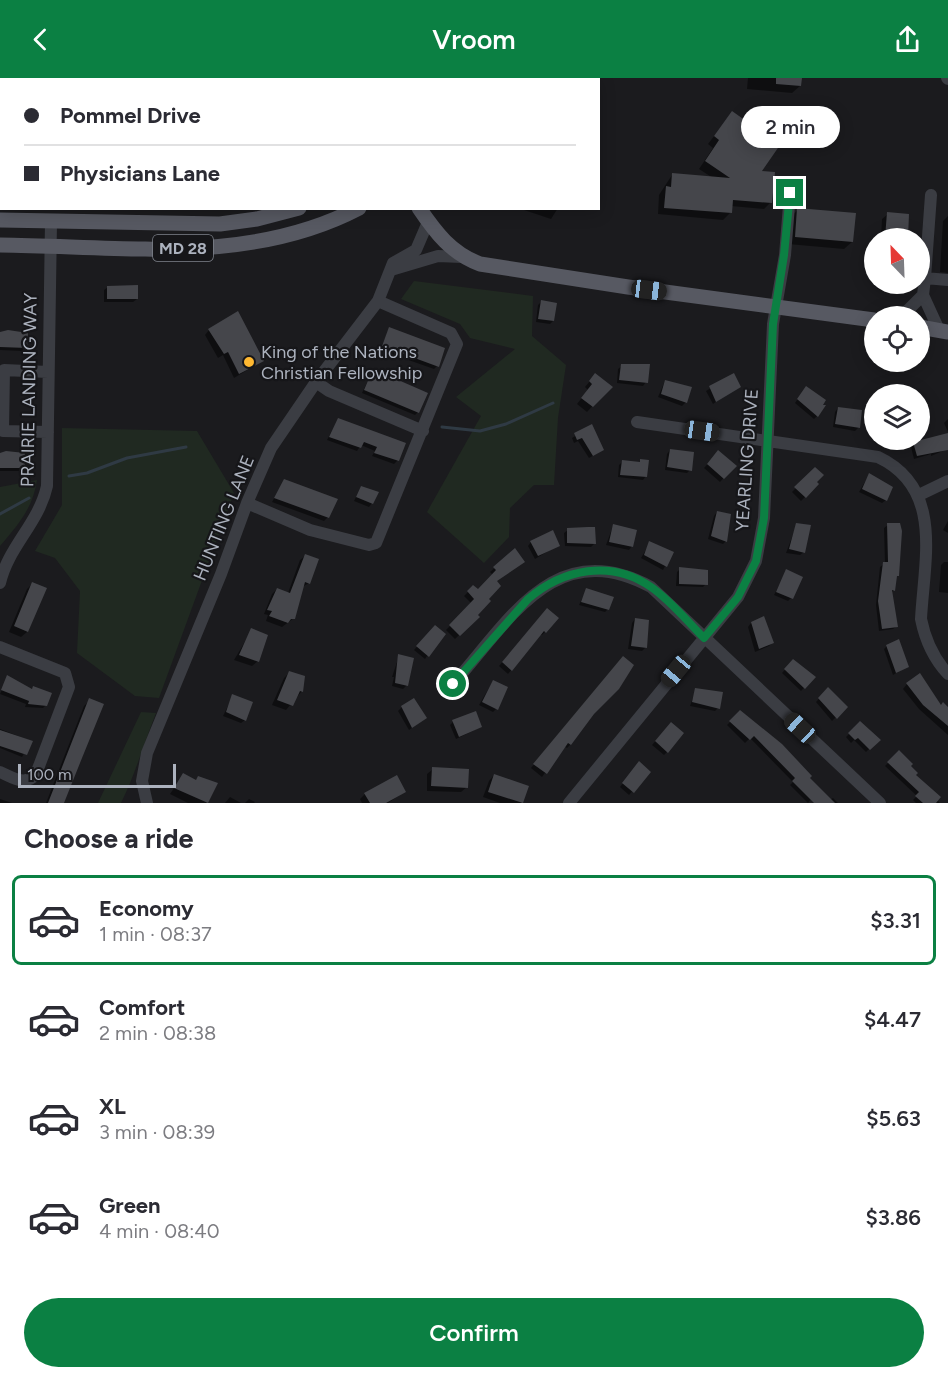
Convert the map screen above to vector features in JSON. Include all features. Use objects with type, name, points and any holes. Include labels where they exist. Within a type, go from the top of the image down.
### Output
[{"type":"main road","name":"MD 28","points":[[0,220],[220,224],[257,219],[291,210]]},
{"type":"main road","name":"MD 28","points":[[0,245],[226,248],[301,234],[355,210]]},
{"type":"main road","points":[[420,210],[439,237],[462,257],[480,264],[616,286],[864,319]]},
{"type":"street","name":"YEARLING DRIVE","points":[[569,803],[738,597],[756,561],[764,518],[767,440],[777,307],[790,193]]},
{"type":"street","points":[[929,228],[931,195]]},
{"type":"street","name":"PRAIRIE LANDING WAY","points":[[0,583],[12,552],[43,505],[47,486],[51,222]]},
{"type":"street","name":"HUNTING LANE","points":[[147,803],[142,781],[147,753],[271,448],[316,382],[378,302],[393,263],[416,250],[428,222]]},
{"type":"street","points":[[391,270],[438,256],[462,257]]},
{"type":"street","points":[[930,279],[948,280]]},
{"type":"street","points":[[912,306],[923,296],[944,331]]},
{"type":"street","points":[[247,503],[310,530],[369,545],[376,543],[457,344],[455,337],[442,328],[378,302]]},
{"type":"street","points":[[48,372],[4,370],[3,431],[48,432]]},
{"type":"street","points":[[316,382],[329,392],[423,431]]},
{"type":"street","points":[[637,422],[878,457],[904,473],[919,495],[925,512],[921,619],[929,645],[939,664],[948,674]]},
{"type":"street","points":[[919,495],[948,481]]},
{"type":"street","points":[[453,684],[541,587],[572,572],[602,569],[628,574],[651,587],[880,803]]},
{"type":"street","points":[[0,647],[65,673],[69,687],[36,774],[31,780],[22,782],[0,772]]},
{"type":"shaded area","points":[[414,281],[533,296],[532,336],[566,365],[558,418],[554,485],[534,485],[510,508],[509,537],[484,563],[427,512],[481,416],[456,397],[515,349],[470,338],[460,324],[401,299]]},
{"type":"shaded area","points":[[62,428],[197,431],[234,493],[159,698],[135,696],[77,653],[80,591],[55,558],[35,551],[62,505]]},
{"type":"shaded area","points":[[37,480],[28,508],[0,546],[0,487]]},
{"type":"shaded area","points":[[141,712],[156,713],[121,803],[98,803]]},
{"type":"building","points":[[776,78],[802,78],[801,86],[776,84]]},
{"type":"building","points":[[732,111],[780,145],[762,171],[775,172],[772,203],[733,200],[732,213],[664,208],[666,186],[671,187],[672,173],[730,178],[705,161],[719,140],[714,136]]},
{"type":"building","points":[[797,208],[856,213],[853,242],[795,237]]},
{"type":"building","points":[[887,212],[909,214],[908,228],[886,228]]},
{"type":"building","points":[[138,285],[138,299],[107,299],[107,286]]},
{"type":"building","points":[[541,300],[557,303],[554,321],[538,319]]},
{"type":"building","points":[[238,311],[264,361],[239,374],[228,352],[224,354],[208,329]]},
{"type":"building","points":[[389,327],[445,348],[439,367],[382,346]]},
{"type":"building","points":[[8,330],[28,333],[27,348],[0,347],[0,332]]},
{"type":"building","points":[[621,364],[650,364],[648,383],[619,380]]},
{"type":"building","points":[[373,369],[428,393],[419,413],[364,390]]},
{"type":"building","points":[[595,373],[613,387],[593,407],[581,398],[592,384],[589,381]]},
{"type":"building","points":[[734,373],[741,387],[716,402],[709,386]]},
{"type":"building","points":[[665,380],[692,387],[687,403],[661,394]]},
{"type":"building","points":[[806,386],[826,400],[823,405],[826,405],[818,417],[797,399]]},
{"type":"building","points":[[838,407],[862,410],[860,428],[835,424]]},
{"type":"building","points":[[338,418],[406,443],[399,461],[374,453],[377,447],[364,442],[361,448],[329,437]]},
{"type":"building","points":[[592,424],[604,450],[593,456],[582,438],[577,440],[574,433]]},
{"type":"building","points":[[948,433],[948,450],[917,456],[915,450],[930,450],[930,438]]},
{"type":"building","points":[[670,449],[694,452],[692,471],[667,467]]},
{"type":"building","points":[[718,450],[737,466],[724,479],[707,464]]},
{"type":"building","points":[[6,451],[25,453],[25,468],[0,468],[0,453]]},
{"type":"building","points":[[640,459],[649,460],[647,477],[620,475],[622,460],[640,462]]},
{"type":"building","points":[[815,467],[824,475],[806,498],[794,487]]},
{"type":"building","points":[[869,473],[893,487],[887,501],[862,489]]},
{"type":"building","points":[[284,479],[338,499],[329,518],[274,498]]},
{"type":"building","points":[[361,486],[379,492],[373,504],[356,497]]},
{"type":"building","points":[[717,511],[731,514],[727,542],[711,536]]},
{"type":"building","points":[[796,523],[811,525],[805,553],[789,549]]},
{"type":"building","points":[[887,523],[900,523],[902,531],[899,576],[897,576],[895,591],[892,590],[898,627],[882,629],[878,601],[883,562],[888,562]]},
{"type":"building","points":[[613,524],[637,530],[633,547],[609,542]]},
{"type":"building","points":[[595,527],[596,544],[567,543],[567,528]]},
{"type":"building","points":[[553,530],[560,546],[538,556],[530,541]]},
{"type":"building","points":[[649,541],[674,552],[667,567],[644,555]]},
{"type":"building","points":[[515,548],[525,562],[497,581],[501,586],[489,599],[491,601],[478,615],[480,617],[460,636],[449,625],[474,599],[467,591],[473,585],[478,589],[496,570],[493,567]]},
{"type":"building","points":[[305,554],[319,559],[310,584],[305,582],[295,619],[291,619],[288,623],[269,616],[272,611],[267,610],[277,588],[290,593]]},
{"type":"building","points":[[679,567],[708,570],[708,585],[679,584]]},
{"type":"building","points":[[786,569],[803,577],[793,599],[776,592]]},
{"type":"building","points":[[32,582],[47,588],[28,632],[14,626]]},
{"type":"building","points":[[586,588],[614,597],[609,610],[581,602]]},
{"type":"building","points":[[547,608],[559,618],[546,633],[544,631],[512,671],[502,662]]},
{"type":"building","points":[[764,616],[774,643],[759,649],[751,622]]},
{"type":"building","points":[[635,618],[649,620],[647,648],[631,646]]},
{"type":"building","points":[[435,625],[446,634],[429,657],[416,646]]},
{"type":"building","points":[[251,628],[268,635],[259,662],[239,655]]},
{"type":"building","points":[[899,639],[909,667],[896,673],[886,645]]},
{"type":"building","points":[[398,654],[414,658],[408,686],[395,683]]},
{"type":"building","points":[[623,656],[634,665],[619,689],[594,714],[571,745],[568,743],[547,774],[533,764]]},
{"type":"building","points":[[793,659],[816,677],[805,689],[784,669]]},
{"type":"building","points":[[289,671],[305,676],[303,692],[300,691],[293,706],[277,700]]},
{"type":"building","points":[[920,673],[941,705],[943,702],[948,707],[948,726],[923,705],[906,683]]},
{"type":"building","points":[[7,675],[32,689],[33,686],[52,693],[47,706],[28,704],[29,701],[1,690]]},
{"type":"building","points":[[493,680],[508,687],[498,710],[482,702]]},
{"type":"building","points":[[828,687],[848,707],[837,719],[818,698]]},
{"type":"building","points":[[695,688],[723,692],[720,709],[692,702]]},
{"type":"building","points":[[232,694],[253,702],[246,721],[226,712]]},
{"type":"building","points":[[89,698],[104,704],[64,803],[48,803]]},
{"type":"building","points":[[414,698],[427,718],[412,728],[401,706]]},
{"type":"building","points":[[740,710],[782,744],[812,776],[810,778],[835,803],[814,803],[792,781],[795,778],[754,736],[750,740],[729,721]]},
{"type":"building","points":[[476,711],[482,727],[459,737],[452,720]]},
{"type":"building","points":[[860,721],[881,740],[870,750],[858,738],[855,740],[848,733]]},
{"type":"building","points":[[671,722],[684,733],[668,753],[655,741]]},
{"type":"building","points":[[0,730],[33,741],[27,755],[0,746]]},
{"type":"building","points":[[899,750],[913,764],[911,766],[918,773],[916,775],[941,797],[936,803],[923,803],[915,796],[919,792],[887,762]]},
{"type":"building","points":[[639,761],[651,772],[634,793],[622,783]]},
{"type":"building","points":[[432,767],[469,769],[468,788],[431,786]]},
{"type":"building","points":[[183,773],[196,780],[198,776],[218,783],[208,803],[174,788]]},
{"type":"building","points":[[494,774],[529,786],[523,803],[488,792]]},
{"type":"building","points":[[397,775],[406,792],[386,803],[370,803],[364,793]]},
{"type":"waterway","points":[[442,427],[480,431],[506,424],[553,403]]},
{"type":"waterway","points":[[69,476],[87,473],[127,458],[186,447]]},
{"type":"waterway","points":[[0,514],[29,498]]},
{"type":"place","name":"King of the Nations Christian Fellowship","points":[[249,362]]},
{"type":"route","points":[[453,684],[528,599],[541,587],[572,572],[602,569],[628,574],[651,587],[704,638],[738,597],[756,561],[764,518],[773,324],[780,290],[790,193]]}]
